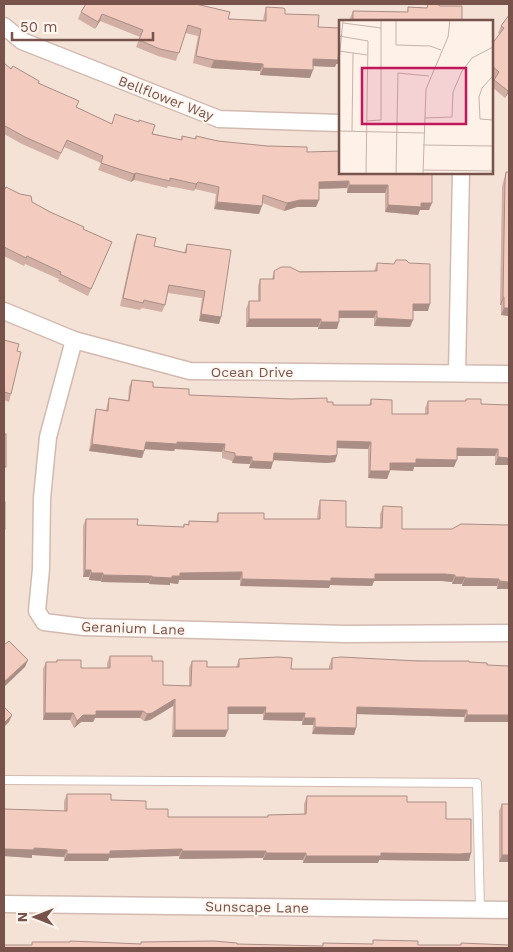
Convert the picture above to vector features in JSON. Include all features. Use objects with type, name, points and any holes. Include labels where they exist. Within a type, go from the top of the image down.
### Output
[{"type":"street","name":"Bellflower Way","points":[[4,26],[22,41],[220,119],[339,123]]},
{"type":"street","points":[[456,373],[461,174]]},
{"type":"street","name":"Ocean Drive","points":[[4,311],[74,340],[190,371],[509,374]]},
{"type":"street","name":"Geranium Lane","points":[[74,340],[48,446],[42,498],[41,569],[37,611],[44,622],[84,627],[344,634],[509,633]]},
{"type":"street","name":"Sunscape Lane","points":[[4,904],[509,910]]},
{"type":"lane","points":[[4,780],[476,782],[480,910]]},
{"type":"shaded area","points":[[4,4],[509,4],[509,948],[4,948]]},
{"type":"building","points":[[86,4],[196,4],[230,12],[228,19],[266,21],[266,7],[283,8],[285,9],[285,14],[319,15],[318,27],[339,28],[339,57],[338,60],[313,59],[313,70],[263,68],[263,64],[214,60],[196,56],[201,29],[188,25],[179,53],[160,49],[139,40],[143,30],[102,14],[98,22],[81,12]]},
{"type":"building","points":[[428,4],[462,6],[462,20],[353,20],[353,11],[408,12],[408,7],[427,8]]},
{"type":"building","points":[[509,15],[508,91],[494,80],[499,72],[493,67],[493,43],[504,28],[501,26]]},
{"type":"building","points":[[4,63],[11,69],[13,66],[39,81],[38,83],[79,101],[76,107],[112,124],[115,114],[155,125],[152,134],[182,140],[182,136],[196,139],[196,136],[218,141],[267,146],[307,147],[307,152],[339,151],[339,174],[432,174],[432,203],[421,203],[421,207],[388,205],[388,185],[349,185],[349,181],[319,182],[319,200],[300,200],[287,203],[263,195],[262,206],[217,202],[219,187],[198,182],[196,184],[170,178],[170,181],[134,174],[101,163],[103,156],[67,140],[61,153],[4,127]]},
{"type":"building","points":[[506,172],[509,172],[509,308],[504,308],[503,297]]},
{"type":"building","points":[[6,187],[20,194],[31,196],[32,202],[112,242],[91,289],[60,274],[61,272],[4,247],[4,189]]},
{"type":"building","points":[[137,234],[156,238],[154,246],[186,253],[187,244],[231,250],[221,317],[201,314],[205,291],[169,285],[165,305],[144,300],[143,303],[123,298]]},
{"type":"building","points":[[396,260],[430,264],[430,304],[413,304],[413,320],[377,318],[377,311],[339,311],[339,322],[321,322],[321,319],[249,319],[249,301],[260,301],[260,279],[274,279],[274,271],[281,267],[290,267],[300,272],[377,271],[377,263],[394,264]]},
{"type":"building","points":[[4,340],[19,344],[17,351],[21,352],[11,394],[4,392]]},
{"type":"building","points":[[132,380],[153,382],[153,387],[189,389],[189,395],[291,399],[327,398],[327,402],[333,402],[333,405],[371,405],[371,399],[392,400],[392,414],[428,414],[428,401],[481,399],[481,404],[509,405],[509,458],[498,457],[498,449],[457,448],[457,460],[416,459],[416,463],[390,463],[390,471],[370,471],[371,442],[337,441],[337,455],[330,456],[274,453],[273,462],[252,461],[252,457],[235,456],[235,453],[224,451],[225,444],[146,442],[144,451],[92,444],[96,409],[108,411],[109,398],[129,401]]},
{"type":"building","points":[[4,434],[6,434],[6,467],[4,467]]},
{"type":"building","points":[[320,500],[346,501],[346,527],[382,528],[383,506],[402,507],[402,529],[452,529],[461,524],[509,525],[509,582],[499,581],[499,579],[455,577],[455,575],[445,574],[375,574],[375,579],[331,578],[331,581],[242,579],[242,572],[180,573],[180,576],[172,576],[172,578],[103,575],[103,573],[91,573],[91,570],[85,570],[86,519],[138,519],[137,525],[184,527],[184,524],[189,525],[189,521],[218,522],[218,513],[264,513],[264,519],[320,519]]},
{"type":"building","points":[[5,502],[5,529],[4,529]]},
{"type":"building","points":[[9,641],[28,660],[4,682],[4,645]]},
{"type":"building","points":[[110,656],[152,656],[152,661],[163,661],[163,685],[191,686],[192,661],[207,661],[207,667],[239,667],[239,659],[292,658],[291,669],[332,669],[332,658],[341,657],[418,661],[469,661],[487,663],[487,665],[509,666],[509,715],[467,715],[467,710],[357,707],[356,728],[315,727],[315,718],[304,718],[305,713],[265,713],[266,707],[228,707],[228,730],[175,730],[175,699],[147,714],[143,711],[96,711],[96,715],[83,715],[77,721],[73,713],[45,713],[46,662],[81,660],[81,668],[110,668]]},
{"type":"building","points":[[4,707],[12,715],[4,723]]},
{"type":"building","points":[[67,794],[111,794],[111,800],[146,801],[146,809],[168,809],[168,817],[268,817],[268,815],[306,814],[307,796],[407,796],[407,802],[446,802],[446,819],[471,819],[471,853],[381,853],[381,856],[306,856],[306,853],[182,851],[182,849],[110,851],[110,854],[67,854],[67,850],[4,849],[4,809],[67,811]]},
{"type":"building","points":[[502,804],[509,804],[509,855],[502,855]]},
{"type":"building","points":[[373,940],[418,941],[418,945],[461,945],[461,943],[509,945],[509,948],[4,948],[4,945],[32,945],[32,942],[70,941],[141,944],[141,942],[214,941],[237,944],[323,946],[323,943],[373,944]]}]
